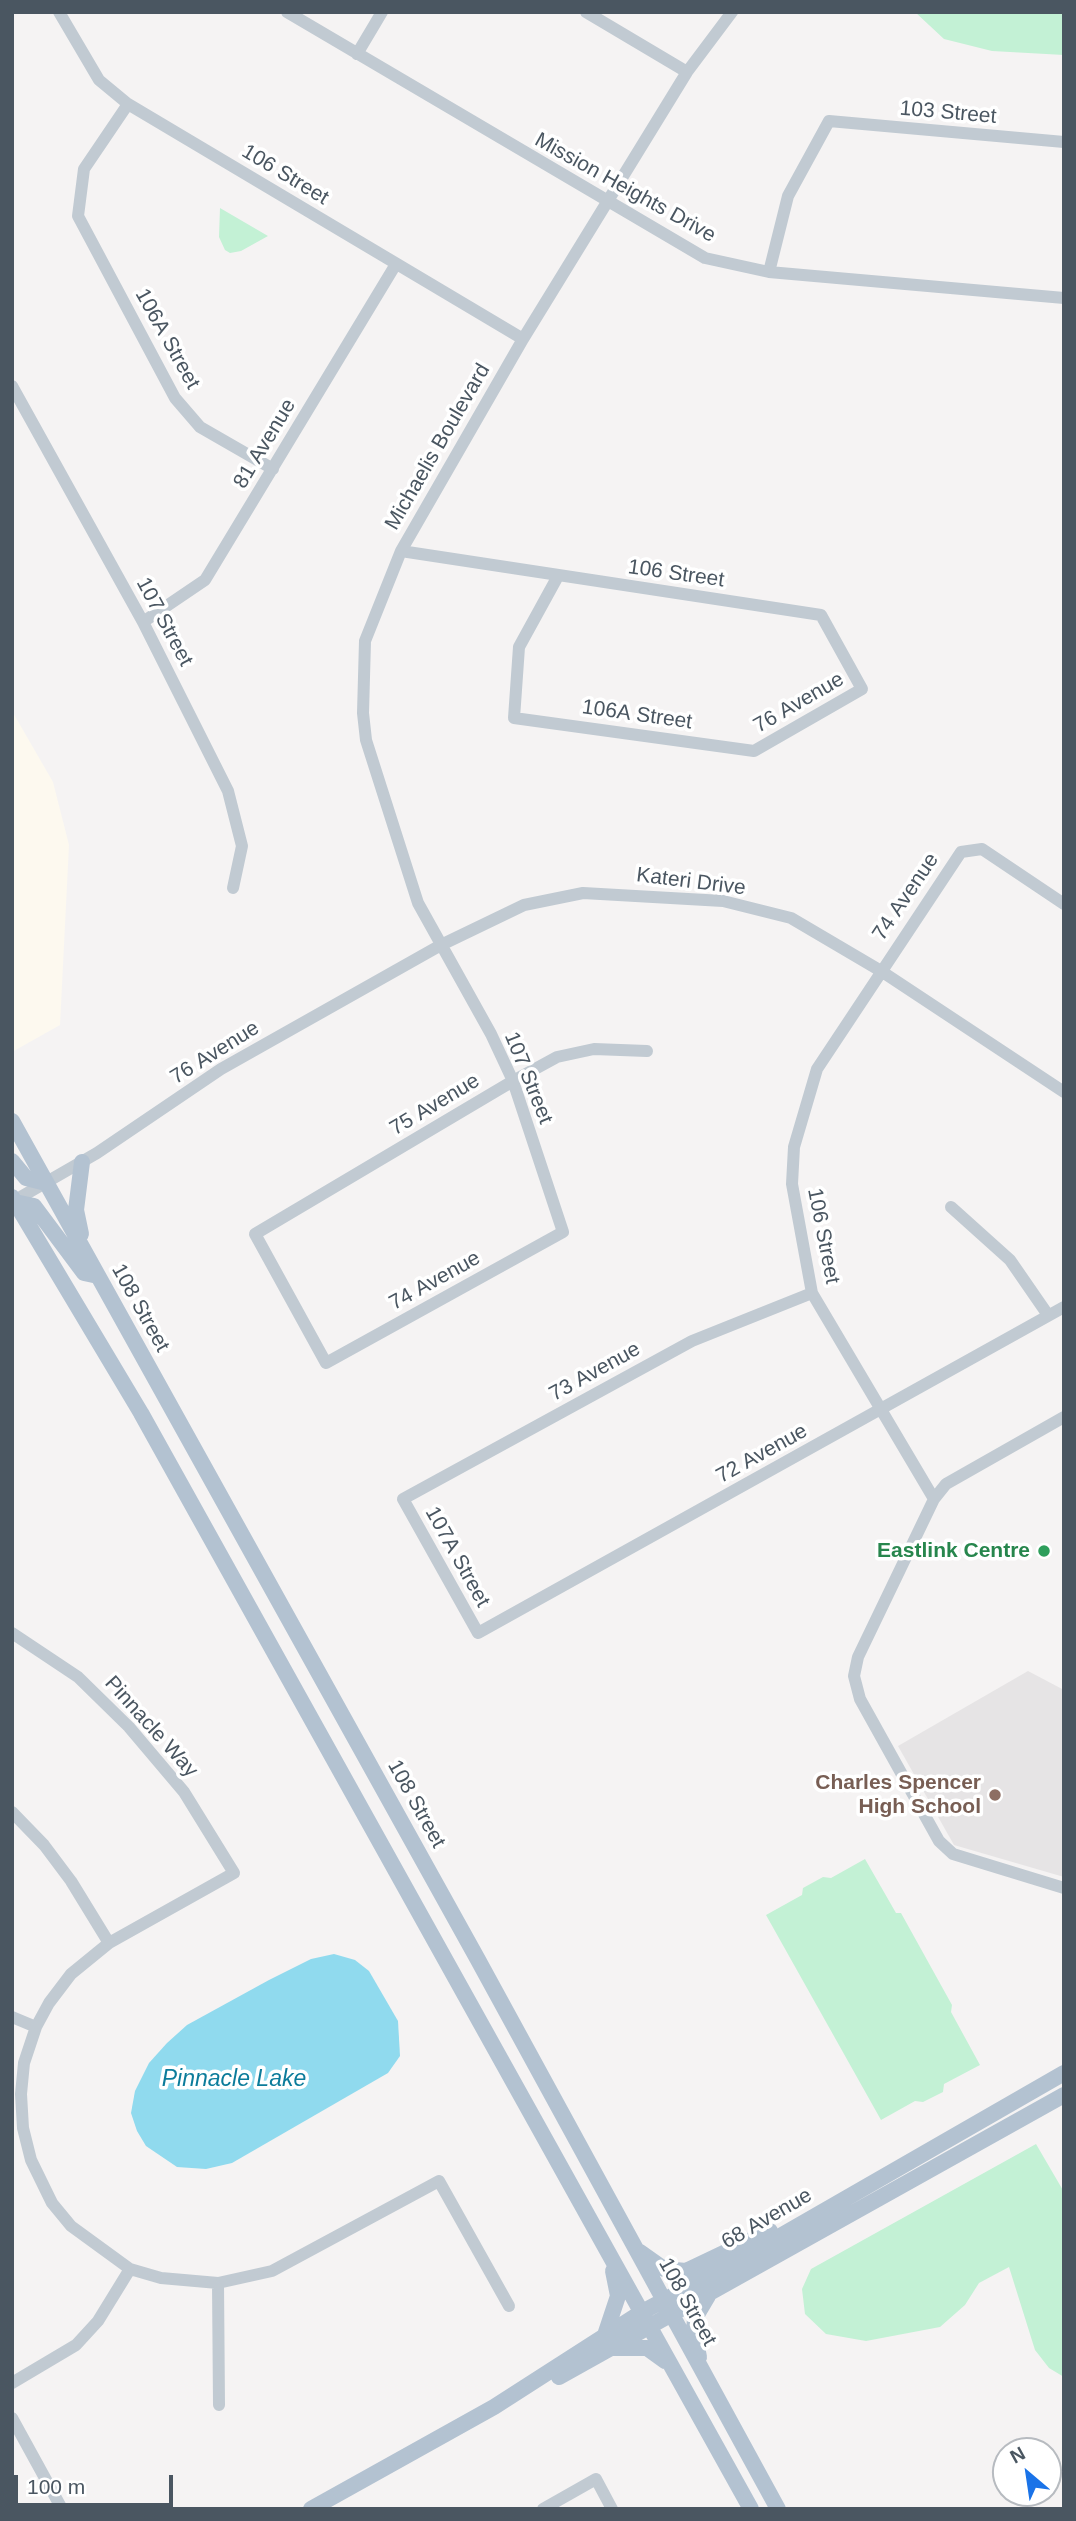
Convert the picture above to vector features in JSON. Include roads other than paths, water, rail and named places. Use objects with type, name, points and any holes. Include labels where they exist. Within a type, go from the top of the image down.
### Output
[{"type":"main road","name":"108 Street","points":[[12,1121],[477,1958],[778,2509]]},
{"type":"main road","points":[[12,1161],[26,1178],[47,1183]]},
{"type":"main road","points":[[82,1162],[76,1210],[79,1229],[98,1276]]},
{"type":"main road","points":[[13,1202],[34,1206],[84,1273],[98,1276]]},
{"type":"main road","points":[[13,1202],[147,1425],[751,2509]]},
{"type":"main road","name":"68 Avenue","points":[[311,2509],[494,2407],[530,2393],[605,2342],[666,2308],[855,2192],[1064,2073]]},
{"type":"main road","name":"68 Avenue","points":[[666,2308],[710,2293],[1064,2095]]},
{"type":"main road","points":[[629,2240],[652,2263],[664,2269],[686,2271],[855,2192]]},
{"type":"main road","points":[[608,2252],[618,2296],[605,2342],[647,2348],[672,2367]]},
{"type":"main road","points":[[702,2373],[694,2325],[710,2293]]},
{"type":"street","name":"106 Street","points":[[60,12],[99,80],[128,104],[523,339]]},
{"type":"street","name":"Mission Heights Drive","points":[[287,12],[605,202],[705,258],[769,272],[1064,298]]},
{"type":"street","points":[[358,54],[382,12]]},
{"type":"street","points":[[586,12],[687,72]]},
{"type":"street","name":"Michaelis Boulevard","points":[[441,945],[418,903],[366,740],[363,713],[365,641],[401,551],[523,339],[687,72],[732,12]]},
{"type":"street","name":"106A Street","points":[[128,104],[84,169],[79,189],[78,216],[175,397],[200,427],[273,469]]},
{"type":"street","name":"103 Street","points":[[769,272],[788,195],[828,121],[1064,142]]},
{"type":"street","name":"81 Avenue","points":[[143,622],[205,580],[396,264]]},
{"type":"street","name":"107 Street","points":[[12,386],[143,622],[228,791],[242,846],[233,888]]},
{"type":"street","name":"106 Street","points":[[401,551],[821,615],[862,689]]},
{"type":"street","name":"106A Street","points":[[558,576],[519,647],[514,718],[754,751]]},
{"type":"street","name":"76 Avenue","points":[[754,751],[862,689]]},
{"type":"street","name":"74 Avenue","points":[[881,971],[957,856],[967,849],[982,849],[1064,904]]},
{"type":"street","name":"Kateri Drive","points":[[441,945],[524,905],[583,893],[643,894],[723,901],[791,918],[881,971],[1064,1092]]},
{"type":"street","name":"107 Street","points":[[441,945],[491,1034],[513,1082],[563,1232]]},
{"type":"street","name":"76 Avenue","points":[[13,1202],[82,1162],[221,1069],[441,945]]},
{"type":"street","name":"106 Street","points":[[881,971],[817,1069],[794,1147],[792,1184],[812,1293],[934,1499]]},
{"type":"street","name":"75 Avenue","points":[[326,1363],[255,1234],[557,1057],[594,1049],[647,1051]]},
{"type":"street","points":[[951,1207],[1010,1260],[1048,1315]]},
{"type":"street","name":"74 Avenue","points":[[326,1363],[563,1232]]},
{"type":"street","name":"73 Avenue","points":[[403,1499],[692,1341],[812,1293]]},
{"type":"street","name":"72 Avenue","points":[[478,1633],[1064,1307]]},
{"type":"street","points":[[1064,1417],[967,1469],[946,1484],[934,1499],[858,1657],[854,1676],[860,1699],[939,1841],[953,1854],[1064,1888]]},
{"type":"street","name":"107A Street","points":[[403,1499],[478,1633]]},
{"type":"street","name":"Pinnacle Way","points":[[12,1633],[78,1677],[129,1727],[184,1792],[234,1873],[109,1943]]},
{"type":"street","points":[[12,1812],[44,1845],[64,1872],[109,1943],[71,1974],[49,2003],[36,2027],[24,2063],[21,2094],[23,2128],[32,2160],[52,2203],[71,2226],[130,2269],[161,2278],[218,2283],[272,2271],[439,2181],[509,2306]]},
{"type":"street","points":[[12,2017],[36,2027]]},
{"type":"street","points":[[12,2383],[76,2345],[98,2321],[130,2269]]},
{"type":"street","points":[[218,2283],[219,2405]]},
{"type":"street","points":[[12,2418],[56,2507]]},
{"type":"street","points":[[543,2509],[596,2479],[612,2509]]},
{"type":"water","name":"Pinnacle Lake","points":[[334,1954],[355,1960],[369,1971],[398,2021],[400,2056],[388,2073],[232,2163],[206,2169],[177,2167],[146,2146],[131,2113],[135,2091],[149,2063],[167,2043],[187,2025],[269,1980],[311,1959]]},
{"type":"place","name":"Eastlink Centre","points":[[1044,1551]]},
{"type":"place","name":"Charles Spencer High School","points":[[995,1795]]}]
